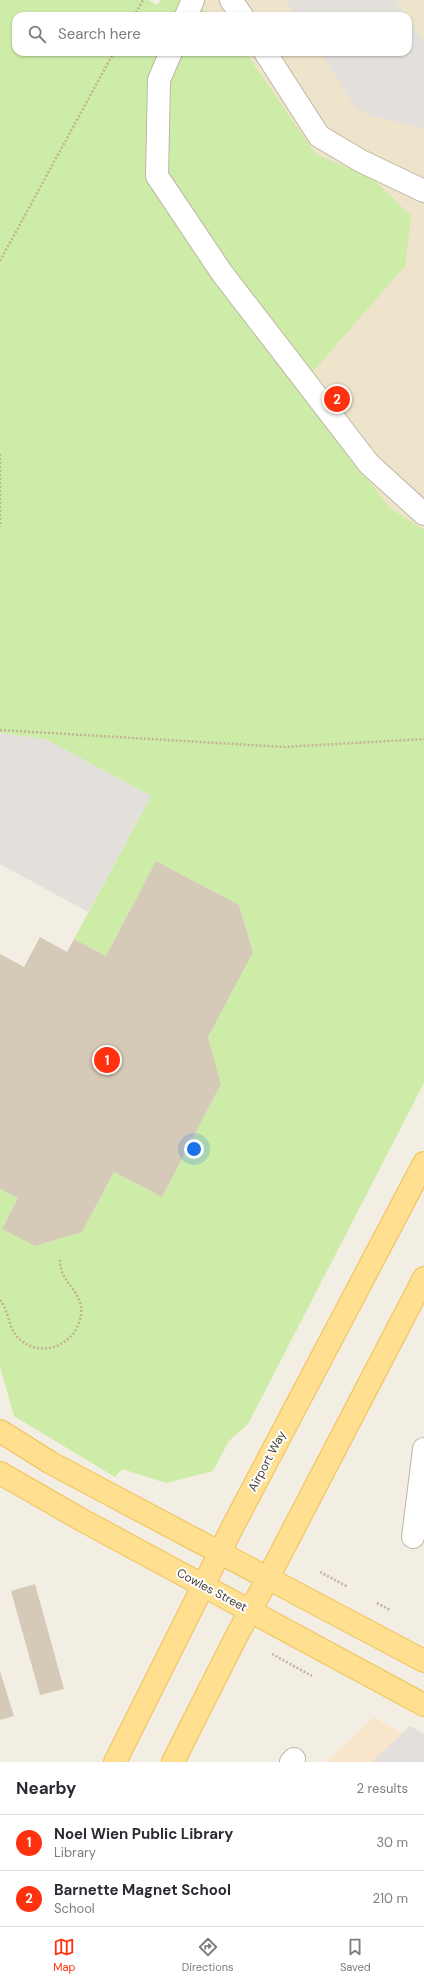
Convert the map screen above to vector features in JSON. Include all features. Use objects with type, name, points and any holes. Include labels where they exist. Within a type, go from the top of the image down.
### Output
[{"type":"main road","name":"Airport Way","points":[[115,1762],[220,1552],[424,1163]]},
{"type":"main road","points":[[174,1762],[250,1610],[424,1278]]},
{"type":"main road","points":[[0,1431],[51,1463],[424,1661]]},
{"type":"main road","name":"Cowles Street","points":[[0,1473],[82,1520],[424,1704]]},
{"type":"street","points":[[188,12],[193,0]]},
{"type":"street","points":[[232,0],[240,12]]},
{"type":"street","points":[[169,56],[159,80],[157,176],[222,273],[369,464],[424,514]]},
{"type":"street","points":[[268,56],[319,136],[361,161],[424,191]]},
{"type":"street","points":[[413,1537],[424,1449]]},
{"type":"path","points":[[136,12],[143,0]]},
{"type":"path","points":[[0,261],[112,56]]},
{"type":"path","points":[[0,454],[0,528]]},
{"type":"path","points":[[0,730],[284,747],[424,739]]},
{"type":"path","points":[[0,1300],[4,1304],[14,1332],[31,1347],[44,1350],[57,1346],[69,1339],[78,1326],[81,1308],[78,1296],[64,1278],[60,1260]]},
{"type":"path","points":[[320,1572],[348,1587]]},
{"type":"path","points":[[377,1603],[390,1610]]},
{"type":"path","points":[[272,1654],[312,1676]]},
{"type":"shaded area","points":[[160,0],[424,0],[424,645],[76,154],[130,56],[412,56],[412,12],[153,12]]},
{"type":"shaded area","points":[[286,0],[396,0],[404,12],[294,12]]},
{"type":"shaded area","points":[[412,24],[424,41],[424,128],[369,116],[356,108],[323,56],[412,56]]},
{"type":"shaded area","points":[[0,733],[45,739],[151,796],[88,912],[0,864]]},
{"type":"shaded area","points":[[373,1717],[424,1745],[424,1762],[327,1762]]},
{"type":"shaded area","points":[[410,1726],[424,1734],[424,1762],[372,1762]]},
{"type":"green space","points":[[0,0],[148,0],[157,5],[161,0],[189,0],[206,12],[12,12],[12,56],[248,56],[316,154],[373,179],[411,216],[405,266],[297,390],[390,508],[424,530],[424,1083],[248,1424],[229,1441],[213,1471],[166,1483],[122,1469],[115,1477],[14,1416],[0,1367],[0,1189],[18,1198],[2,1229],[35,1246],[82,1232],[114,1172],[162,1197],[221,1084],[208,1037],[253,951],[239,905],[156,861],[106,956],[74,939],[151,796],[45,739],[0,733]]},
{"type":"building","points":[[156,861],[239,905],[253,952],[208,1037],[221,1084],[162,1197],[114,1172],[82,1232],[35,1246],[2,1229],[18,1198],[0,1189],[0,954],[24,967],[40,937],[67,952],[74,939],[106,956]]},
{"type":"building","points":[[35,1584],[64,1689],[40,1695],[11,1591]]},
{"type":"building","points":[[0,1671],[14,1716],[0,1720]]},
{"type":"place","name":"Barnette Magnet School","points":[[337,399]]},
{"type":"place","name":"Noel Wien Public Library","points":[[107,1060]]}]
